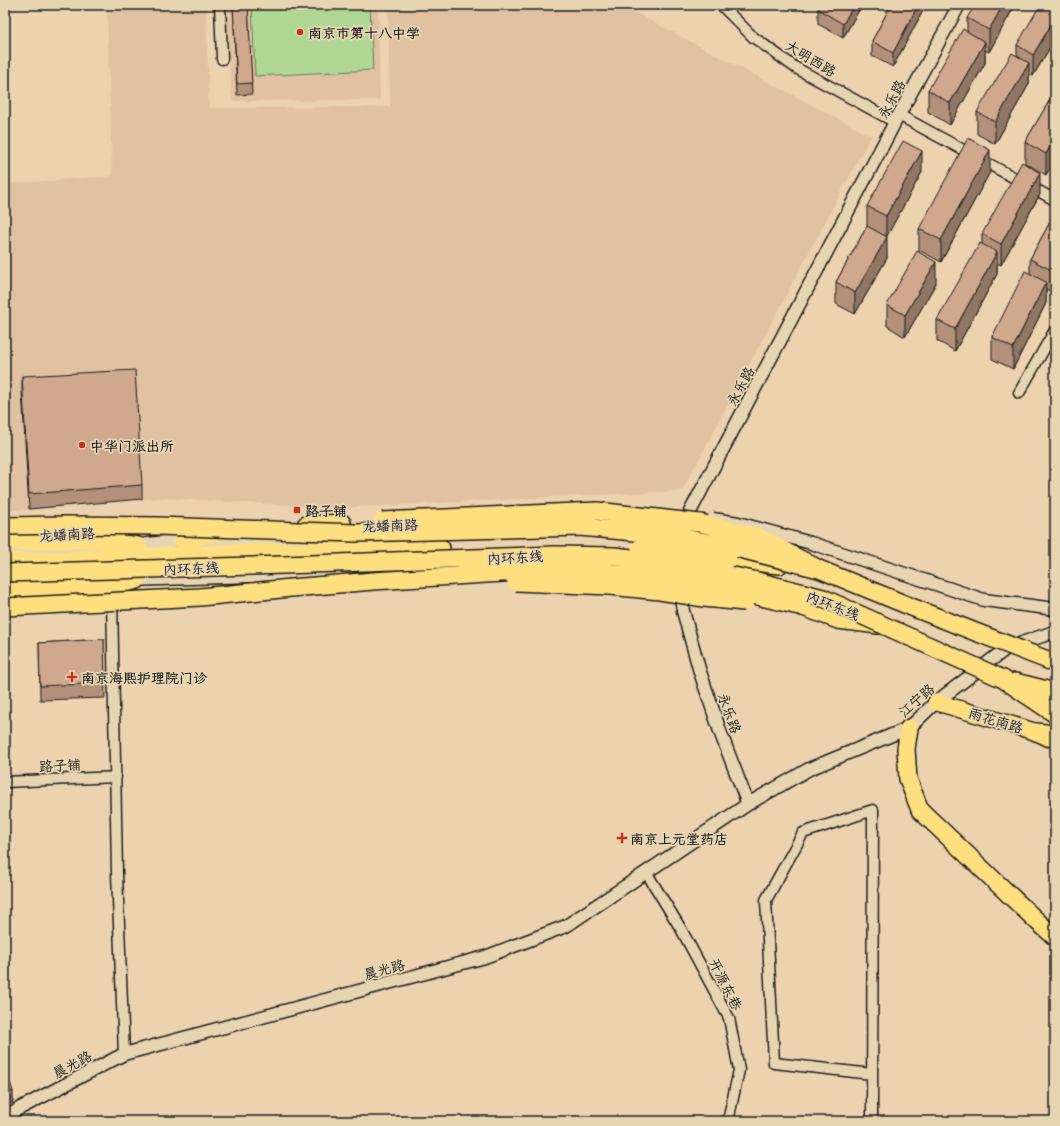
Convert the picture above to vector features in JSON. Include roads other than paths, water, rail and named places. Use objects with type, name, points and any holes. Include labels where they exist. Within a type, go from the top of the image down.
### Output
[{"type":"highway","points":[[182,540],[234,528],[597,511],[700,523],[758,537],[819,570]]},
{"type":"highway","points":[[5,526],[158,526],[354,533],[580,527],[668,535],[732,547],[819,570]]},
{"type":"highway","points":[[5,542],[88,539],[138,546]]},
{"type":"highway","name":"内环东线","points":[[5,562],[231,553],[560,545],[620,546],[665,550],[819,570],[1055,663]]},
{"type":"highway","name":"内环东线","points":[[5,573],[292,565],[555,555],[614,556],[673,564],[753,580],[823,598],[1003,679]]},
{"type":"highway","points":[[430,570],[496,582],[610,586],[660,591],[704,598],[803,607]]},
{"type":"highway","points":[[5,607],[200,597],[381,580],[535,571],[589,571],[707,584],[803,607],[838,620],[883,626]]},
{"type":"highway","points":[[5,589],[112,587],[137,580]]},
{"type":"highway","points":[[1003,679],[1055,692]]},
{"type":"highway","points":[[1003,679],[1055,714]]},
{"type":"highway","points":[[909,728],[906,748],[908,779],[920,810],[1055,937]]},
{"type":"highway","points":[[1036,732],[1055,734]]},
{"type":"main road","name":"雨花南路","points":[[936,702],[1036,732],[1055,741]]},
{"type":"street","points":[[220,5],[222,59]]},
{"type":"street","name":"大明西路","points":[[721,5],[752,37],[796,68],[897,118],[1055,200]]},
{"type":"street","name":"永乐路","points":[[748,804],[721,734],[700,672],[683,611],[678,572],[681,544],[690,512],[897,118],[959,5]]},
{"type":"street","points":[[1019,393],[1055,330]]},
{"type":"street","points":[[597,511],[670,513],[738,522],[811,543],[984,600],[1055,609]]},
{"type":"street","name":"龙蟠南路","points":[[5,552],[138,546],[182,540],[335,542],[589,534],[649,539],[681,544]]},
{"type":"street","points":[[5,581],[137,580],[430,570],[533,563],[590,564],[678,572]]},
{"type":"street","points":[[112,587],[117,873],[124,1054]]},
{"type":"street","name":"江宁路","points":[[748,804],[809,769],[909,728],[936,702],[1007,648],[1055,632]]},
{"type":"street","name":"路子铺","points":[[5,782],[116,777]]},
{"type":"street","name":"晨光路","points":[[5,1116],[124,1054],[485,958],[566,926],[748,804]]},
{"type":"street","points":[[872,1074],[774,1063],[766,900],[803,833],[873,810],[872,1121]]},
{"type":"street","name":"开源东巷","points":[[646,872],[681,929],[729,1018],[739,1070],[728,1121]]},
{"type":"place","name":"南京市第十八中学","points":[[300,32]]},
{"type":"place","name":"中华门派出所","points":[[82,445]]},
{"type":"place","name":"路子铺","points":[[297,510]]},
{"type":"place","name":"南京海熙护理院门诊","points":[[72,677]]},
{"type":"place","name":"南京上元堂药店","points":[[622,838]]}]
